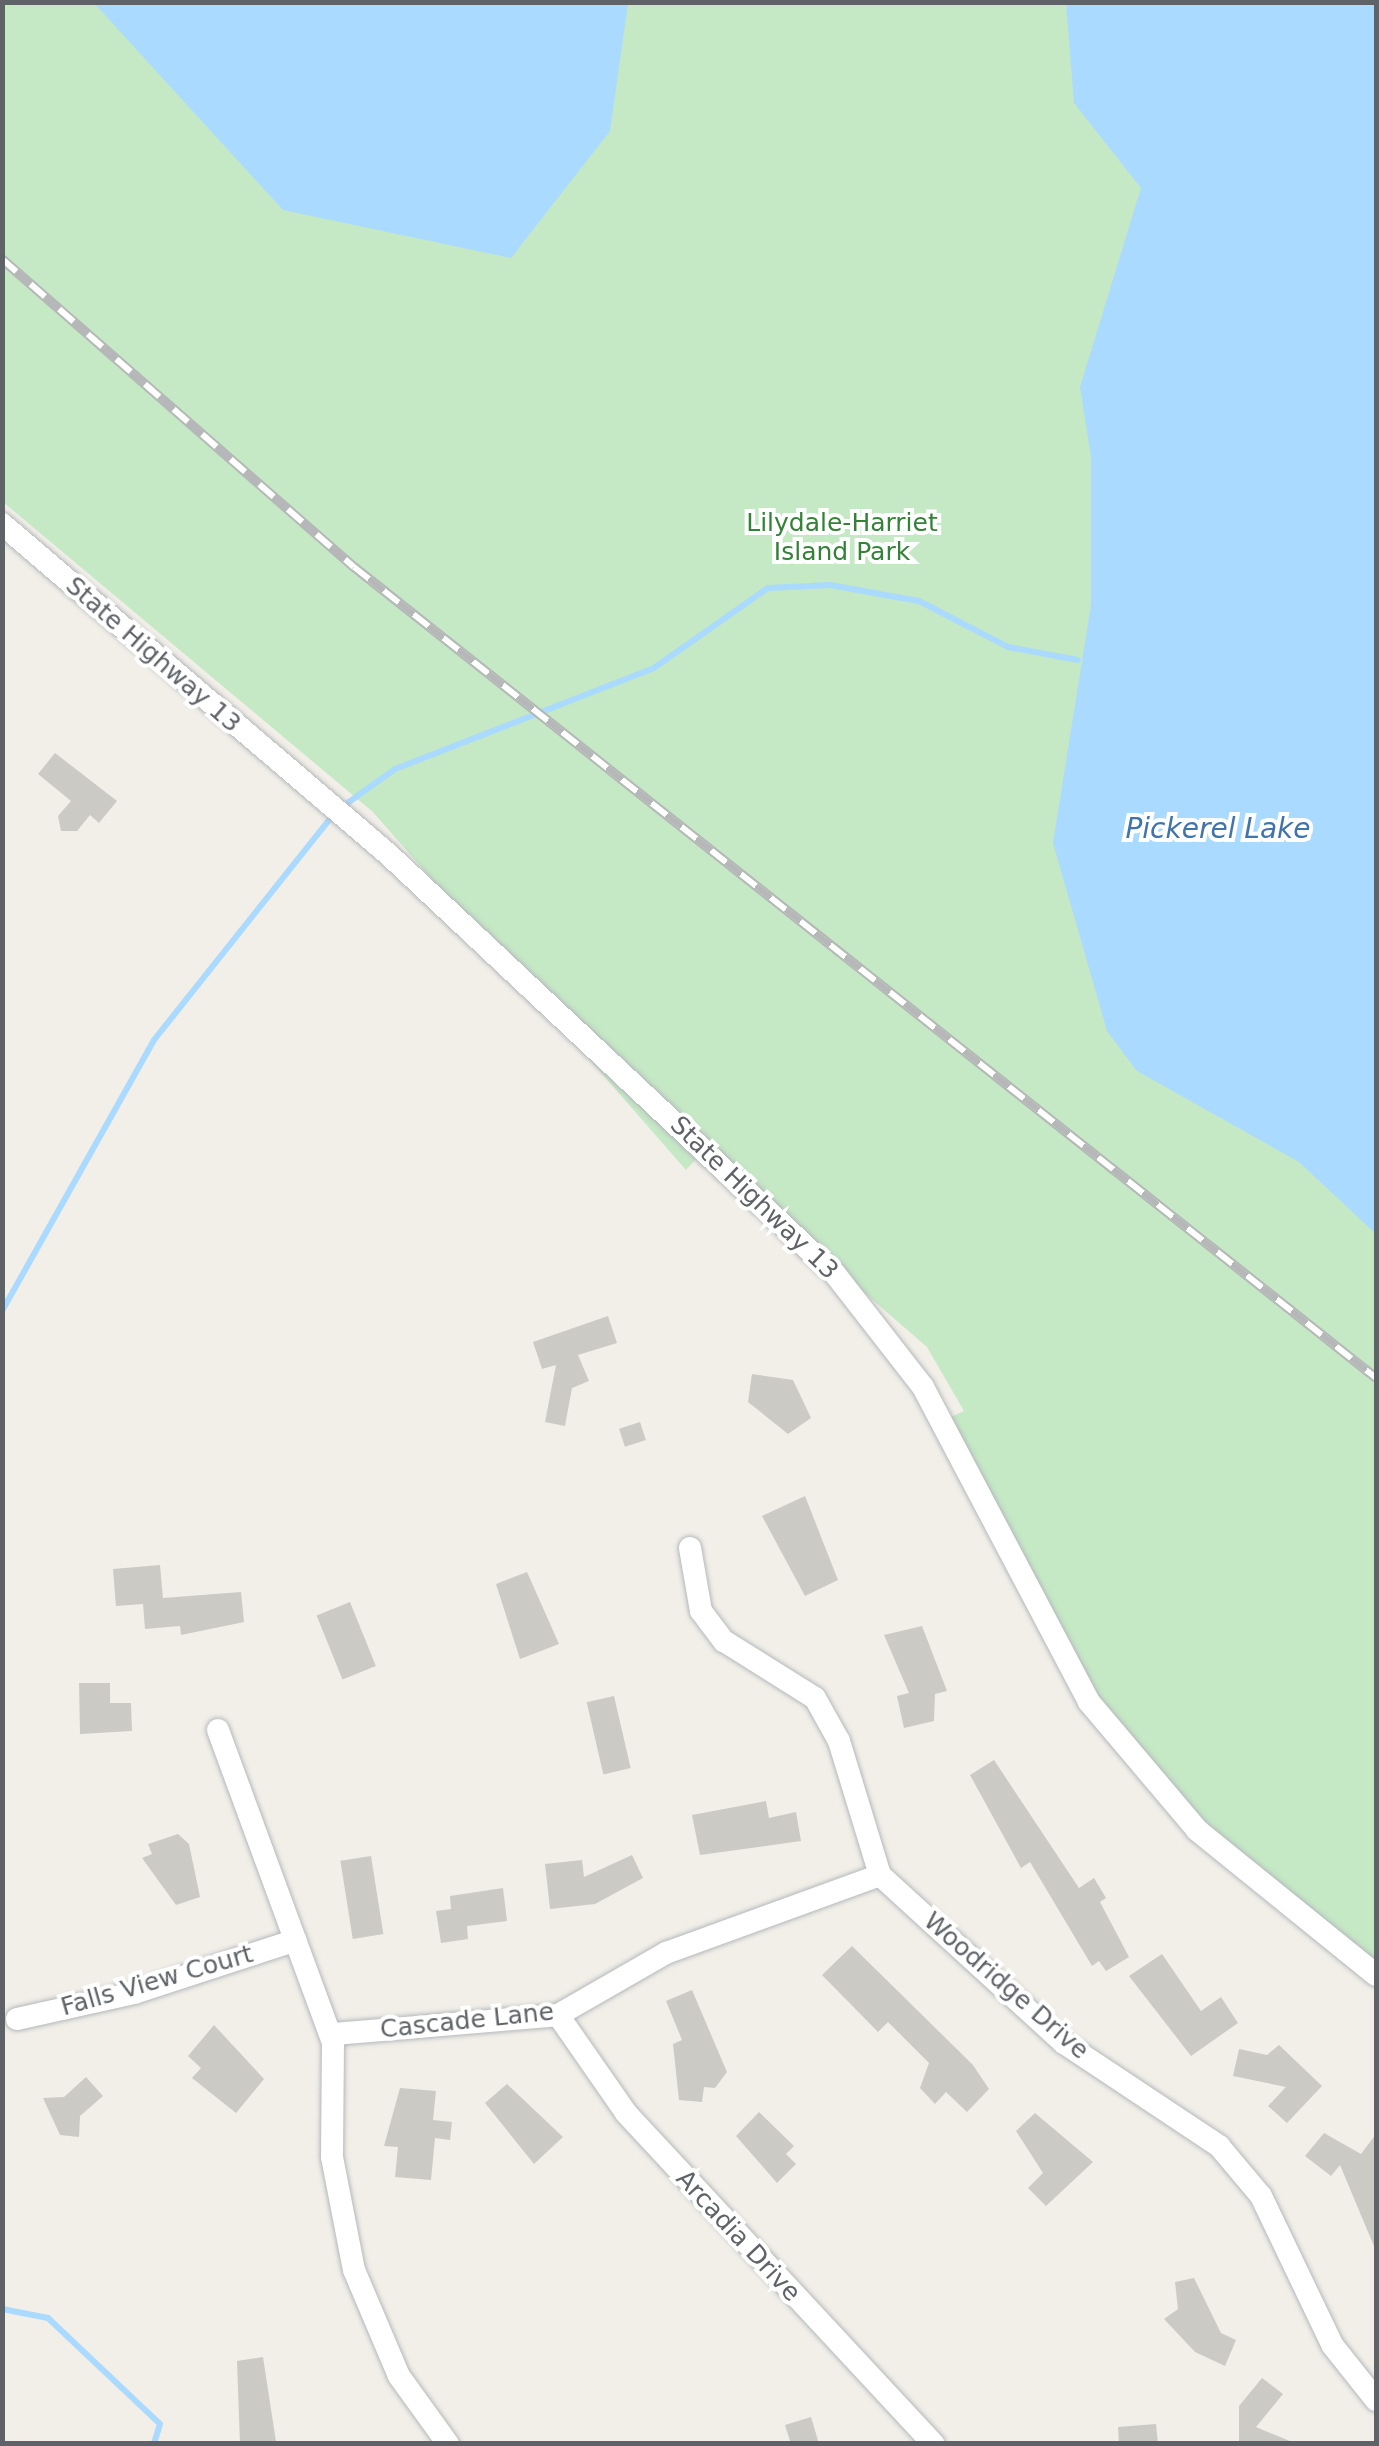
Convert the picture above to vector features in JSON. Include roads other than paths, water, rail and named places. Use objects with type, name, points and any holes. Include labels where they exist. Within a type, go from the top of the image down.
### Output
[{"type":"street","name":"State Highway 13","points":[[2,524],[498,956],[835,1274],[923,1387],[1089,1702],[1222,1853],[1376,1974]]},
{"type":"street","points":[[690,1548],[701,1611],[724,1641],[815,1698],[839,1741],[880,1876]]},
{"type":"street","points":[[218,1730],[333,2042],[332,2157],[354,2270],[399,2376],[448,2444]]},
{"type":"street","name":"Cascade Lane","points":[[333,2042],[333,2034],[558,2016],[666,1952],[880,1876]]},
{"type":"street","name":"Woodridge Drive","points":[[880,1876],[1064,2044],[1219,2146],[1261,2196],[1334,2346],[1376,2400]]},
{"type":"street","name":"Falls View Court","points":[[17,2018],[134,1993],[296,1940]]},
{"type":"street","name":"Arcadia Drive","points":[[558,2016],[626,2113],[934,2444]]},
{"type":"water","points":[[94,3],[628,3],[610,131],[511,258],[283,210]]},
{"type":"water","name":"Pickerel Lake","points":[[1066,3],[1376,3],[1376,1234],[1299,1162],[1137,1071],[1107,1031],[1053,843],[1091,605],[1091,457],[1080,387],[1141,188],[1074,103]]},
{"type":"waterway","points":[[342,807],[395,769],[654,668],[768,588],[830,585],[919,601],[1008,647],[1078,660]]},
{"type":"waterway","points":[[2,1311],[154,1040],[333,815]]},
{"type":"waterway","points":[[2,2309],[48,2318],[160,2424],[154,2444]]},
{"type":"railway","points":[[2,259],[354,567],[1376,1378]]},
{"type":"park label","name":"Lilydale-Harriet Island Park","points":[[842,538]]}]
